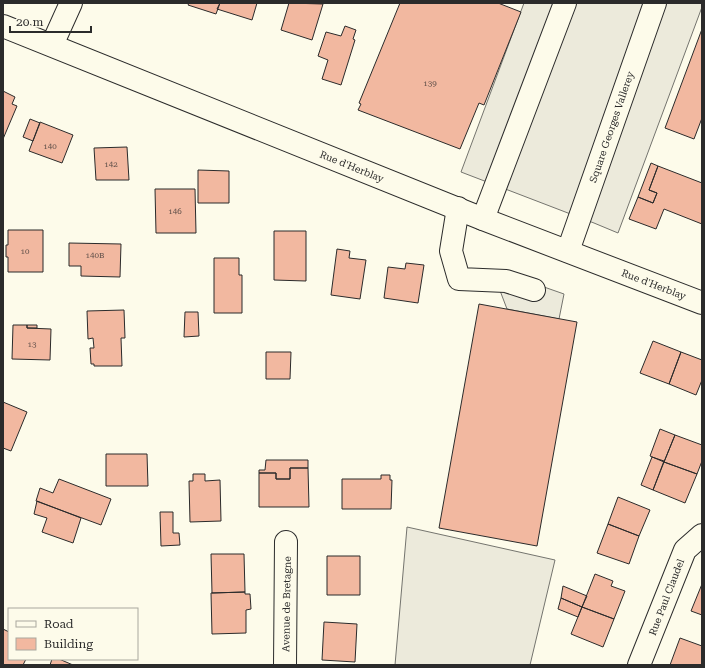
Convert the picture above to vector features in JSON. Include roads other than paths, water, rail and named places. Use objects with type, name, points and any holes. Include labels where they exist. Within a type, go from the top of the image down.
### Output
[{"type":"street","points":[[52,45],[71,3]]},
{"type":"street","points":[[483,219],[565,3]]},
{"type":"street","name":"Square Georges Vallerey","points":[[568,251],[655,3]]},
{"type":"street","name":"Rue d'Herblay","points":[[3,26],[483,219],[702,303]]},
{"type":"street","points":[[458,208],[452,252],[459,279],[506,282],[534,290]]},
{"type":"street","name":"Rue Paul Claudel","points":[[639,665],[685,550],[702,535]]},
{"type":"street","name":"Avenue de Bretagne","points":[[285,665],[286,542]]}]
